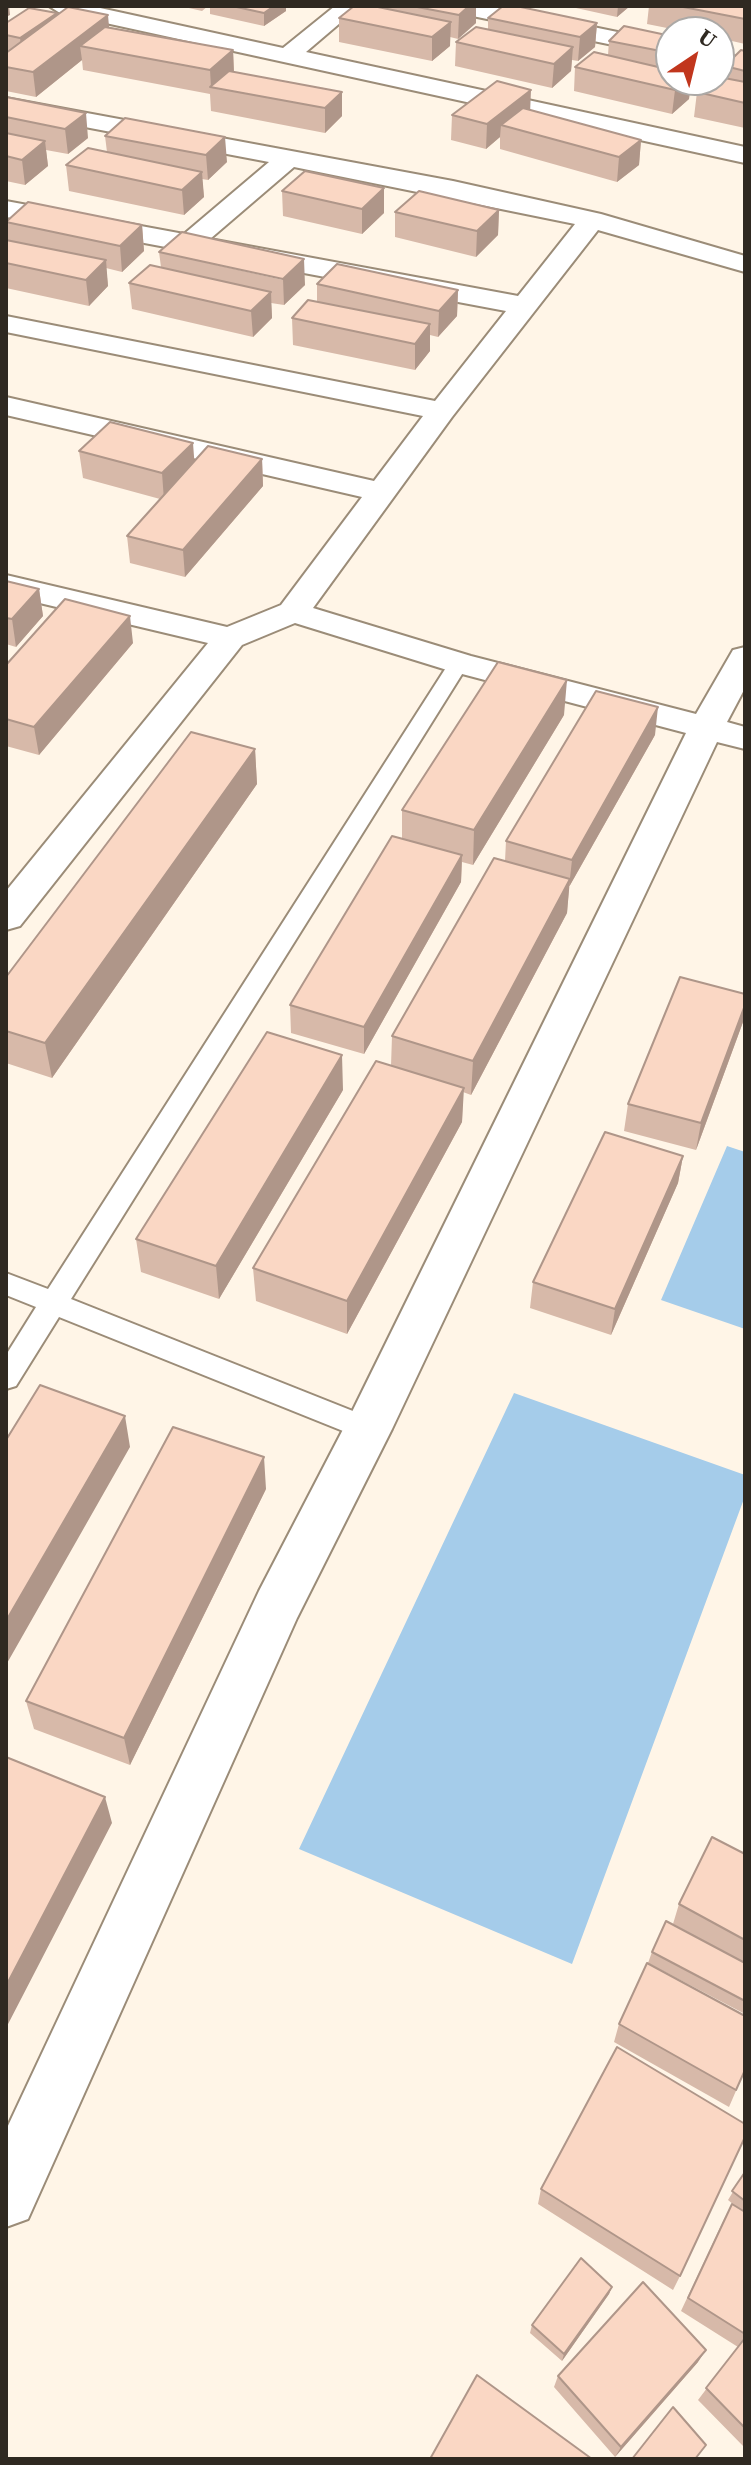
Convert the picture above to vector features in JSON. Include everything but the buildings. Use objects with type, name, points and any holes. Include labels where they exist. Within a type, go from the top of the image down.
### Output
[{"type":"street","points":[[60,6],[745,155]]},
{"type":"street","points":[[288,55],[349,6]]},
{"type":"street","points":[[458,6],[655,47]]},
{"type":"street","points":[[6,105],[453,189],[592,220],[745,264]]},
{"type":"street","points":[[189,244],[289,158]]},
{"type":"street","points":[[6,209],[524,306]]},
{"type":"street","points":[[12,901],[230,638],[293,612],[442,411],[592,220]]},
{"type":"street","points":[[6,324],[442,411]]},
{"type":"street","points":[[6,406],[384,493]]},
{"type":"street","points":[[6,585],[230,638]]},
{"type":"street","points":[[293,612],[459,663],[725,733]]},
{"type":"street","points":[[6,2197],[277,1607],[725,733],[745,657]]},
{"type":"lane","points":[[6,1378],[459,663]]},
{"type":"lane","points":[[6,1284],[368,1429]]},
{"type":"water","points":[[727,1146],[745,1152],[745,1329],[661,1300]]},
{"type":"water","points":[[514,1393],[745,1475],[745,1496],[572,1964],[299,1849]]}]
